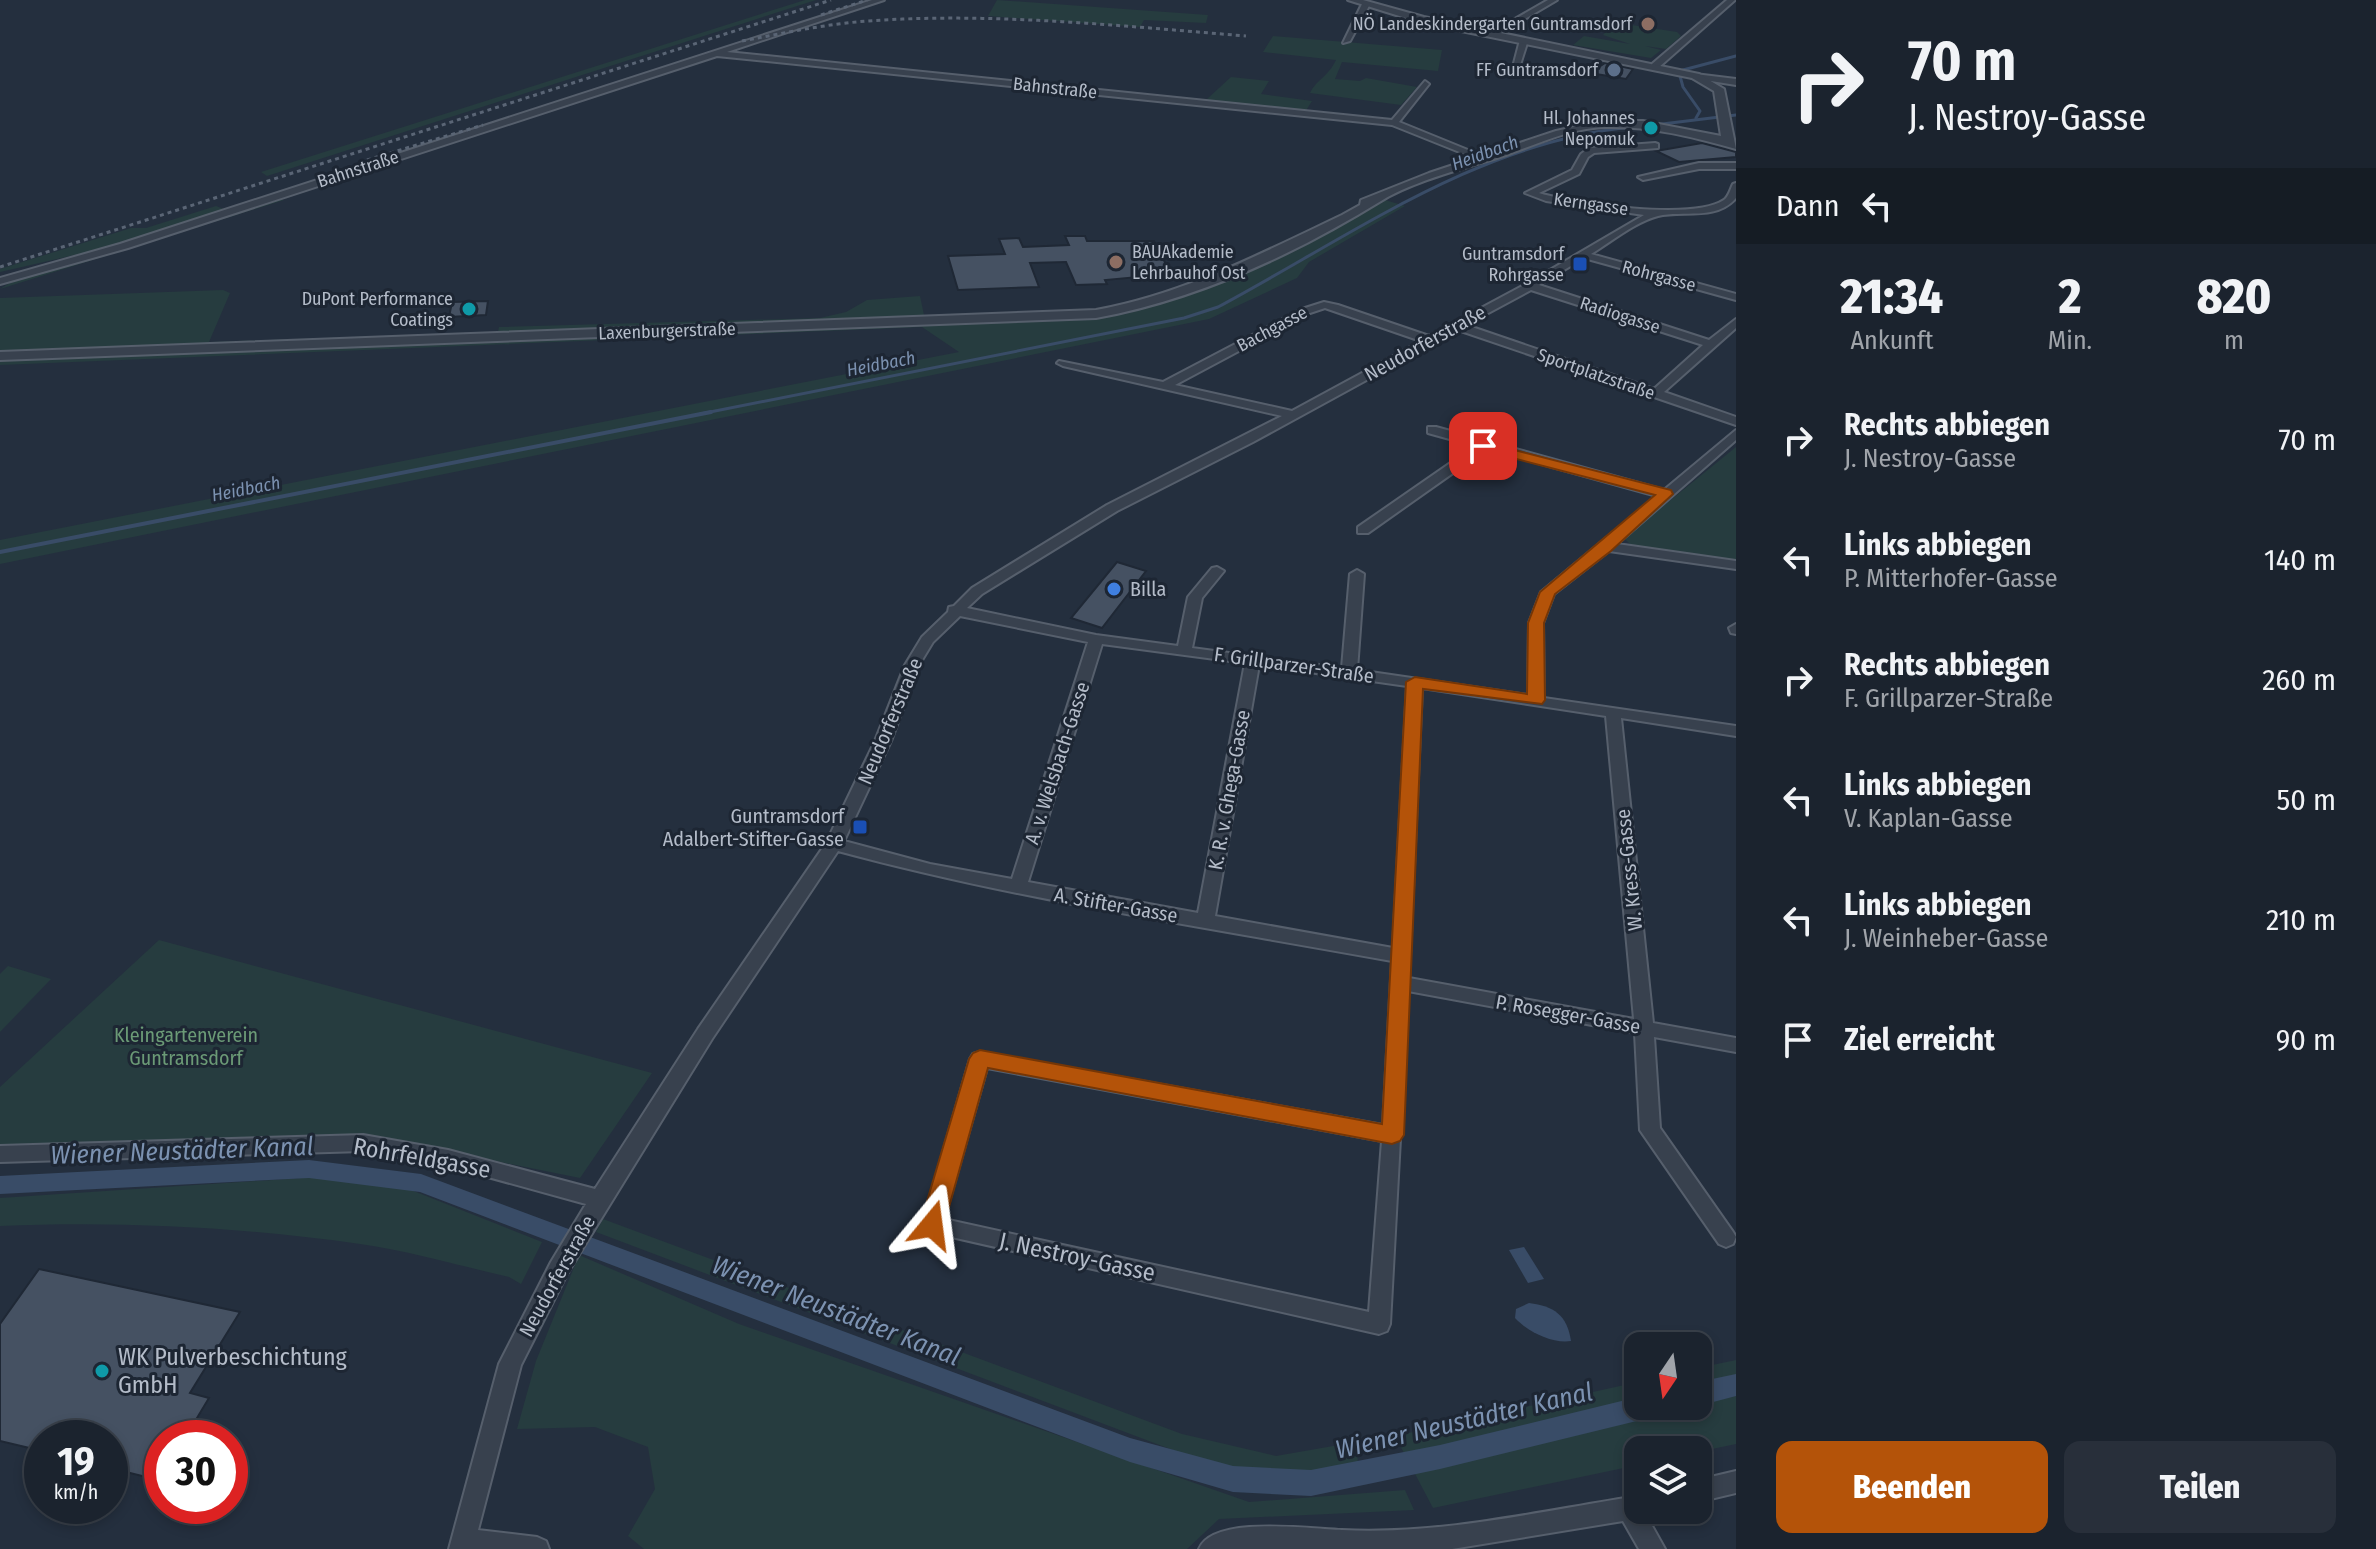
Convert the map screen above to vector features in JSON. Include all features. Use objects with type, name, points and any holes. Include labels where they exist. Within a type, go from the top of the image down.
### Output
[{"type":"street","name":"Bahnstraße","points":[[0,281],[124,246],[880,0]]},
{"type":"street","points":[[1353,0],[1422,20],[1730,82],[1725,121],[1732,144]]},
{"type":"street","points":[[1534,0],[1550,2]]},
{"type":"street","points":[[1655,66],[1731,0]]},
{"type":"street","points":[[1493,34],[1550,2]]},
{"type":"street","points":[[1346,41],[1366,4]]},
{"type":"street","points":[[1516,65],[1524,40]]},
{"type":"street","name":"Bahnstraße","points":[[715,53],[1394,123],[1485,159]]},
{"type":"street","points":[[1394,123],[1425,84]]},
{"type":"street","points":[[1709,137],[1725,121]]},
{"type":"street","name":"Laxenburgerstraße","points":[[0,356],[1096,314],[1150,304],[1206,285],[1406,185],[1580,127],[1614,122],[1643,124],[1732,144]]},
{"type":"street","name":"Kerngasse","points":[[1655,146],[1592,150],[1584,156],[1576,172],[1530,193],[1546,198],[1658,213],[1722,205],[1732,197],[1736,186]]},
{"type":"street","points":[[1643,177],[1699,166],[1736,166]]},
{"type":"street","name":"Neudorferstraße","points":[[462,1544],[510,1364],[559,1268],[705,1034],[834,844],[883,741],[912,665],[927,640],[954,610],[977,591],[1112,508],[1294,415],[1530,286],[1644,218],[1658,213]]},
{"type":"street","name":"Rohrgasse","points":[[1583,255],[1736,297]]},
{"type":"street","name":"Radiogasse","points":[[1530,286],[1710,344]]},
{"type":"street","name":"Bachgasse","points":[[1166,385],[1306,311],[1324,305],[1429,340]]},
{"type":"street","points":[[1655,394],[1736,322]]},
{"type":"street","name":"Sportplatzstraße","points":[[1457,326],[1736,421]]},
{"type":"street","points":[[1063,363],[1294,415]]},
{"type":"street","points":[[1432,430],[1666,494]]},
{"type":"street","points":[[1536,700],[1536,623],[1548,592],[1606,547],[1736,434]]},
{"type":"street","points":[[1363,530],[1483,446]]},
{"type":"street","points":[[1606,547],[1736,565]]},
{"type":"street","name":"F. Grillparzer-Straße","points":[[1184,651],[1195,597],[1217,571]]},
{"type":"street","points":[[1349,673],[1357,574]]},
{"type":"street","name":"F. Grillparzer-Straße","points":[[954,610],[1096,639],[1415,682],[1736,731]]},
{"type":"street","name":"A. v. Welsbach-Gasse","points":[[1018,888],[1096,639]]},
{"type":"street","name":"K. R. v. Ghega-Gasse","points":[[1206,920],[1253,660]]},
{"type":"street","points":[[1392,1135],[1415,682]]},
{"type":"street","name":"W. Kress-Gasse","points":[[1613,712],[1644,1028],[1650,1130],[1726,1238]]},
{"type":"street","name":"A. Stifter-Gasse","points":[[834,844],[930,870],[1018,888],[1400,956]]},
{"type":"street","name":"P. Rosegger-Gasse","points":[[1399,983],[1736,1045]]},
{"type":"street","name":"J. Nestroy-Gasse","points":[[980,1059],[1392,1135],[1379,1324],[932,1225],[980,1059]]},
{"type":"street","name":"Rohrfeldgasse","points":[[0,1154],[363,1143],[448,1158],[597,1204]]},
{"type":"street","points":[[1712,1488],[1736,1482]]},
{"type":"street","points":[[1211,1549],[1219,1543],[1260,1538],[1367,1543],[1435,1540],[1624,1510]]},
{"type":"street","points":[[1641,1524],[1653,1549]]},
{"type":"street","points":[[462,1544],[537,1549]]},
{"type":"green space","points":[[805,0],[816,0],[267,176],[261,172]]},
{"type":"green space","points":[[997,0],[1208,15],[1206,23],[1144,20],[1140,27],[988,16]]},
{"type":"green space","points":[[1612,25],[1677,32],[1681,36],[1666,49],[1645,46],[1661,50],[1651,58],[1573,45],[1584,36],[1630,44],[1603,35]]},
{"type":"green space","points":[[1273,36],[1442,50],[1438,71],[1342,62],[1335,79],[1360,81],[1366,78],[1417,87],[1401,105],[1310,93],[1336,60],[1263,52]]},
{"type":"green space","points":[[1231,77],[1269,81],[1261,94],[1312,101],[1305,112],[1206,100]]},
{"type":"green space","points":[[284,200],[0,289],[16,279]]},
{"type":"green space","points":[[1385,200],[1405,206],[1309,262],[1297,278],[1209,319],[0,564],[0,540],[959,352],[922,327],[0,365],[0,359],[1126,314],[1212,287]]},
{"type":"green space","points":[[216,206],[226,210],[114,246],[0,272],[0,269],[131,228],[146,228]]},
{"type":"green space","points":[[223,290],[230,293],[209,342],[498,332],[499,327],[820,318],[846,312],[867,300],[920,296],[924,315],[909,320],[0,354],[0,298]]},
{"type":"green space","points":[[1736,447],[1736,562],[1634,548],[1624,538]]},
{"type":"green space","name":"Kleingartenverein Guntramsdorf","points":[[159,940],[652,1073],[580,1178],[375,1137],[0,1147],[0,1087]]},
{"type":"green space","points":[[8,966],[51,979],[0,1032],[0,974]]},
{"type":"green space","points":[[317,1177],[411,1190],[542,1242],[521,1284],[509,1277],[416,1255],[316,1238],[180,1227],[90,1224],[0,1226],[0,1198]]},
{"type":"green space","points":[[603,1219],[1182,1434],[1276,1456],[1356,1442],[1358,1463],[1300,1473],[1223,1469],[596,1232]]},
{"type":"green space","points":[[579,1255],[739,1324],[1249,1502],[1405,1490],[1414,1510],[1219,1519],[1187,1549],[644,1549],[628,1536],[655,1489],[648,1447],[595,1427],[517,1429],[536,1361]]},
{"type":"green space","points":[[1736,1360],[1736,1444],[1712,1449],[1712,1436],[1624,1436],[1624,1468],[1433,1508],[1395,1436],[1624,1385],[1624,1420],[1712,1420],[1712,1365]]},
{"type":"water","points":[[1524,1247],[1544,1279],[1528,1283],[1509,1250]]},
{"type":"water","points":[[1529,1303],[1558,1313],[1563,1318],[1571,1341],[1549,1339],[1520,1323],[1515,1318],[1516,1309]]},
{"type":"building","name":"FF Guntramsdorf","points":[[1605,63],[1633,69],[1626,79],[1590,73]]},
{"type":"building","points":[[1702,143],[1736,152],[1736,157],[1679,162],[1656,151]]},
{"type":"building","name":"BAUAkademie Lehrbauhof Ost","points":[[1065,236],[1085,236],[1087,241],[1154,241],[1171,274],[1105,280],[1107,284],[1076,285],[1066,262],[1030,263],[1039,287],[958,290],[948,256],[1005,254],[999,239],[1019,238],[1023,247],[1069,245]]},
{"type":"building","name":"DuPont Performance Coatings","points":[[488,301],[486,315],[449,317],[452,302]]},
{"type":"building","name":"Billa","points":[[1117,562],[1146,571],[1102,628],[1071,618]]},
{"type":"building","name":"WK Pulverbeschichtung GmbH","points":[[39,1269],[240,1312],[190,1393],[209,1398],[196,1420],[144,1420],[144,1476],[128,1472],[128,1420],[24,1420],[24,1447],[0,1441],[0,1324]]},
{"type":"waterway","points":[[1696,118],[1700,111],[1683,87],[1680,76],[1683,70],[1736,56]]},
{"type":"waterway","name":"Heidbach","points":[[1654,125],[1736,115]]},
{"type":"waterway","name":"Heidbach","points":[[700,414],[1184,318],[1218,307],[1366,223],[1469,172],[1522,151],[1576,136],[1632,127]]},
{"type":"waterway","name":"Heidbach","points":[[0,552],[711,412]]},
{"type":"waterway","name":"Wiener Neustädter Kanal","points":[[0,1185],[309,1169],[421,1183],[1130,1450],[1233,1479],[1311,1483],[1440,1457],[1624,1412]]},
{"type":"waterway","name":"Wiener Neustädter Kanal","points":[[1712,1391],[1736,1385]]},
{"type":"railway","points":[[0,267],[831,0]]},
{"type":"railway","points":[[821,15],[867,0]]},
{"type":"railway","points":[[742,41],[852,22],[963,18],[1057,21],[1246,36]]},
{"type":"railway","points":[[367,160],[483,125]]},
{"type":"place","name":"NÖ Landeskindergarten Guntramsdorf","points":[[1648,24]]},
{"type":"place","name":"FF Guntramsdorf","points":[[1614,70]]},
{"type":"place","name":"Hl. Johannes Nepomuk","points":[[1651,128]]},
{"type":"place","name":"BAUAkademie Lehrbauhof Ost","points":[[1116,262]]},
{"type":"place","name":"Guntramsdorf Rohrgasse","points":[[1580,264]]},
{"type":"place","name":"DuPont Performance Coatings","points":[[469,309]]},
{"type":"place","name":"Billa","points":[[1114,589]]},
{"type":"place","name":"Guntramsdorf Adalbert-Stifter-Gasse","points":[[860,827]]},
{"type":"place","name":"WK Pulverbeschichtung GmbH","points":[[102,1371]]},
{"type":"route","points":[[932,1225],[980,1059],[1392,1135],[1415,682],[1536,700],[1536,623],[1548,592],[1606,547],[1666,494],[1483,446]]}]
